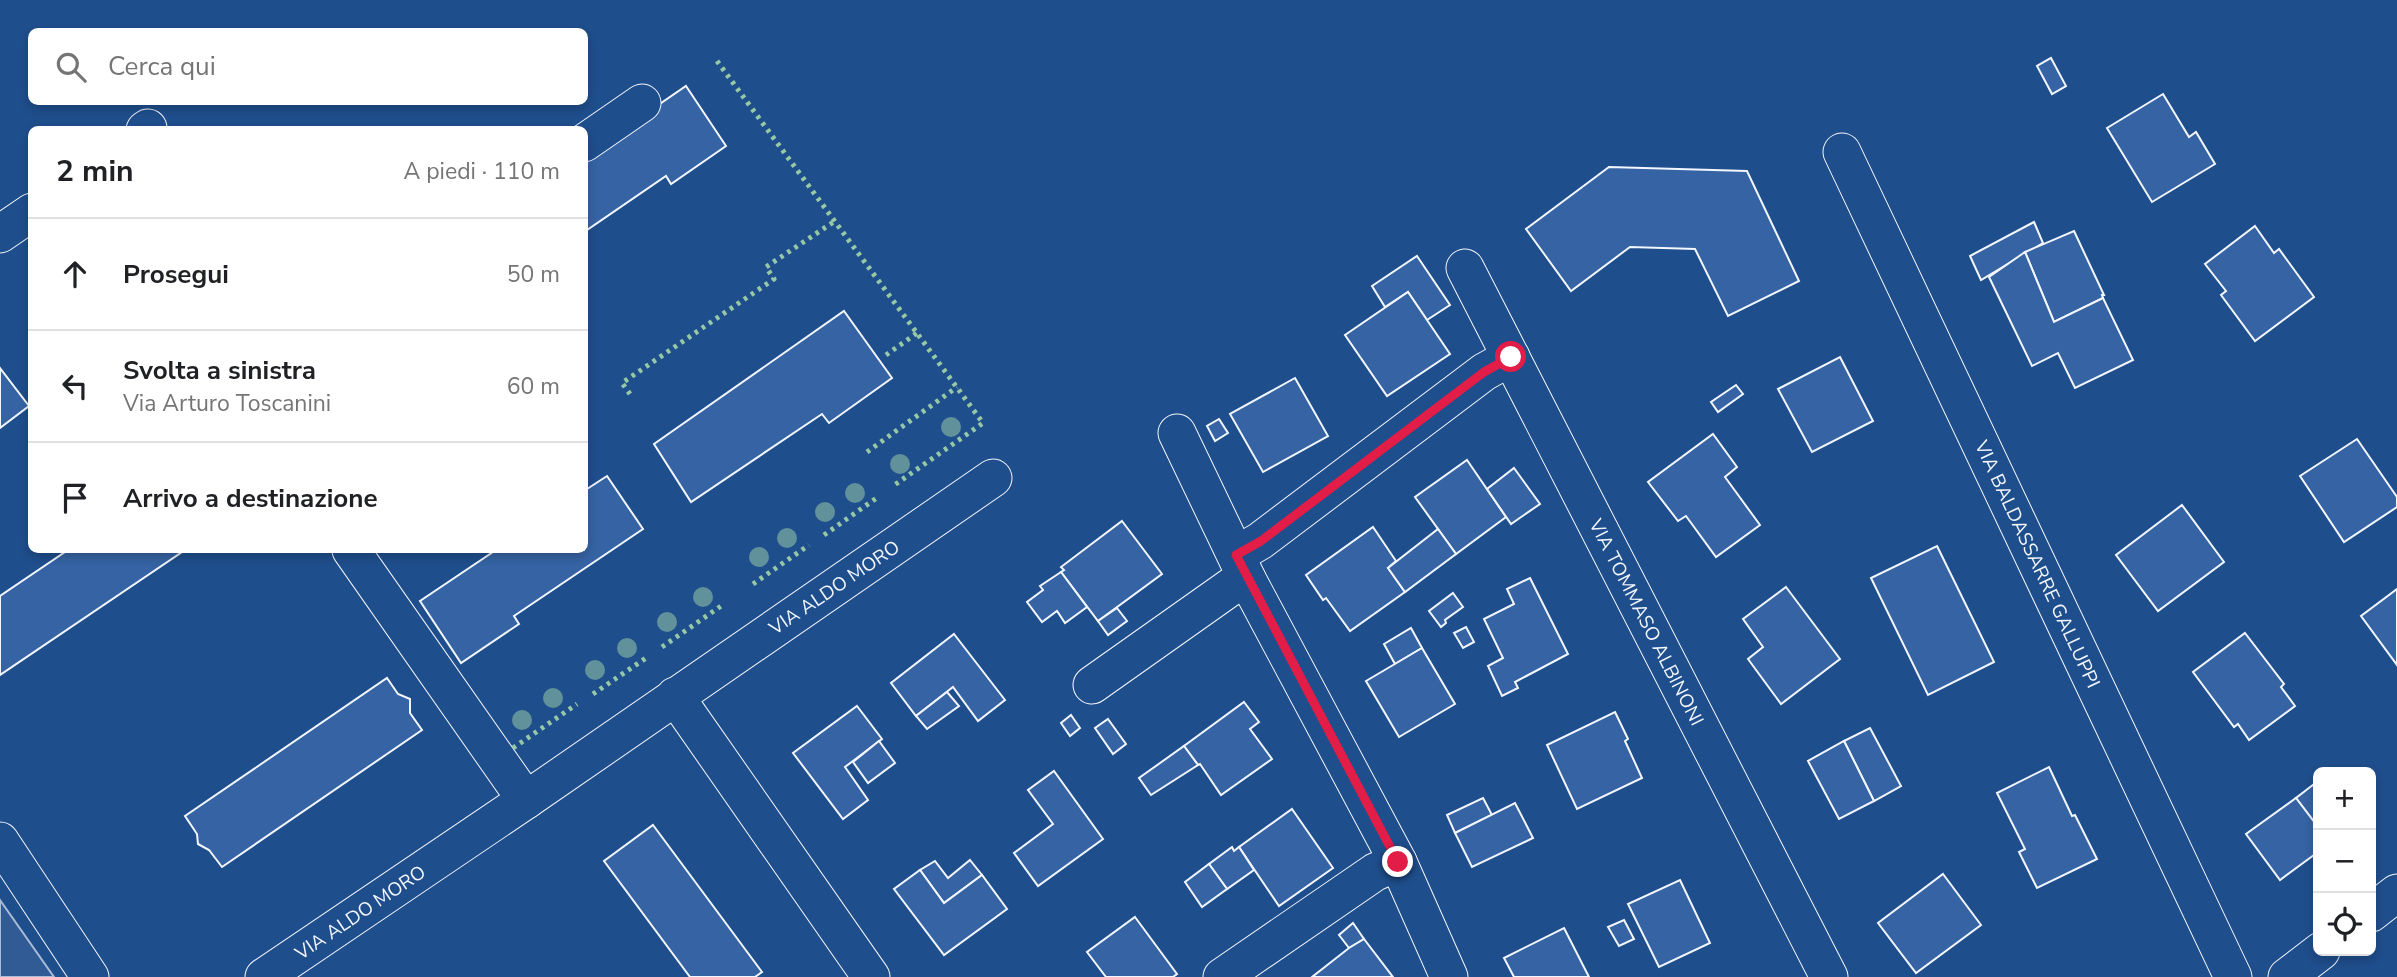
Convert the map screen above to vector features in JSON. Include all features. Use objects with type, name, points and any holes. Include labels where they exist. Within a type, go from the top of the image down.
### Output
[{"type":"street","points":[[588,140],[642,103]]},
{"type":"street","name":"VIA BALDASSARRE GALLUPPI","points":[[1842,152],[2233,977]]},
{"type":"street","points":[[0,234],[28,215]]},
{"type":"street","name":"VIA TOMMASO ALBINONI","points":[[1465,268],[1829,977]]},
{"type":"street","points":[[1092,685],[1232,586],[1261,541],[1484,372],[1511,357]]},
{"type":"street","points":[[1177,433],[1242,567],[1398,862],[1449,977]]},
{"type":"street","name":"VIA ALDO MORO","points":[[264,977],[993,478]]},
{"type":"street","points":[[353,553],[526,800]]},
{"type":"street","points":[[675,696],[870,977]]},
{"type":"street","points":[[0,841],[91,975]]},
{"type":"street","points":[[1222,977],[1375,872],[1398,862]]},
{"type":"street","points":[[2376,909],[2397,893]]},
{"type":"street","points":[[2287,977],[2315,956]]},
{"type":"shaded area","points":[[0,900],[54,977],[0,977]]},
{"type":"building","points":[[2051,58],[2066,86],[2052,94],[2037,66]]},
{"type":"building","points":[[686,86],[726,146],[671,184],[666,176],[588,229],[588,153]]},
{"type":"building","points":[[2163,94],[2189,137],[2196,132],[2215,164],[2152,202],[2107,128]]},
{"type":"building","points":[[1609,167],[1747,171],[1799,281],[1728,316],[1695,249],[1630,247],[1571,291],[1526,229]]},
{"type":"building","points":[[2034,222],[2043,243],[1981,280],[1970,256]]},
{"type":"building","points":[[2255,226],[2274,253],[2279,249],[2314,297],[2255,341],[2221,295],[2226,291],[2205,264]]},
{"type":"building","points":[[2074,231],[2104,295],[2103,298],[2054,322],[2025,252]]},
{"type":"building","points":[[2025,252],[2054,322],[2103,298],[2133,360],[2075,388],[2058,353],[2032,366],[1989,277]]},
{"type":"building","points":[[1417,256],[1450,305],[1427,320],[1408,292],[1385,307],[1372,286]]},
{"type":"building","points":[[1408,292],[1450,354],[1387,396],[1345,335]]},
{"type":"building","points":[[844,311],[892,378],[829,423],[822,414],[691,502],[654,444]]},
{"type":"building","points":[[1840,357],[1873,421],[1812,452],[1778,389]]},
{"type":"building","points":[[0,368],[28,407],[0,428]]},
{"type":"building","points":[[1295,378],[1328,436],[1263,472],[1230,414]]},
{"type":"building","points":[[1736,385],[1743,394],[1718,412],[1711,402]]},
{"type":"building","points":[[1219,419],[1228,433],[1215,441],[1207,426]]},
{"type":"building","points":[[1713,434],[1737,467],[1725,477],[1760,525],[1716,557],[1686,516],[1678,521],[1648,482]]},
{"type":"building","points":[[2357,439],[2397,497],[2397,507],[2344,542],[2300,476]]},
{"type":"building","points":[[1467,460],[1506,517],[1456,554],[1415,497]]},
{"type":"building","points":[[1514,468],[1540,504],[1511,524],[1487,489]]},
{"type":"building","points":[[607,476],[643,529],[514,616],[519,624],[461,663],[420,601],[492,553],[588,553],[588,488]]},
{"type":"building","points":[[2182,505],[2224,562],[2158,611],[2116,555]]},
{"type":"building","points":[[1122,521],[1162,574],[1098,621],[1061,572],[1064,570],[1061,567]]},
{"type":"building","points":[[1373,527],[1396,561],[1388,568],[1405,592],[1350,631],[1306,575]]},
{"type":"building","points":[[1438,529],[1456,554],[1405,592],[1388,568]]},
{"type":"building","points":[[1937,546],[1994,662],[1928,695],[1871,578]]},
{"type":"building","points":[[64,553],[181,553],[0,675],[0,596]]},
{"type":"building","points":[[1061,572],[1087,607],[1065,623],[1057,611],[1042,622],[1027,602],[1043,590],[1040,586]]},
{"type":"building","points":[[1530,578],[1568,654],[1515,682],[1518,688],[1502,696],[1488,666],[1503,658],[1484,619],[1514,604],[1507,589]]},
{"type":"building","points":[[1786,587],[1840,659],[1781,704],[1748,659],[1763,647],[1743,619]]},
{"type":"building","points":[[2397,589],[2397,665],[2361,616]]},
{"type":"building","points":[[1453,593],[1463,607],[1445,620],[1446,623],[1441,627],[1429,611]]},
{"type":"building","points":[[1117,608],[1127,621],[1108,635],[1098,621]]},
{"type":"building","points":[[1466,627],[1474,642],[1463,648],[1454,633]]},
{"type":"building","points":[[1411,628],[1422,648],[1395,664],[1384,644]]},
{"type":"building","points":[[2245,633],[2284,684],[2281,687],[2295,706],[2249,740],[2238,724],[2234,727],[2193,672]]},
{"type":"building","points":[[954,634],[1005,700],[978,721],[953,687],[916,716],[891,683]]},
{"type":"building","points":[[1422,648],[1455,704],[1399,737],[1366,681]]},
{"type":"building","points":[[387,678],[398,694],[410,699],[410,713],[422,730],[222,867],[209,850],[198,844],[197,834],[185,816]]},
{"type":"building","points":[[947,692],[959,706],[927,729],[916,716]]},
{"type":"building","points":[[1244,702],[1259,722],[1250,729],[1272,759],[1221,795],[1184,746]]},
{"type":"building","points":[[857,706],[882,739],[845,767],[868,800],[843,819],[793,753]]},
{"type":"building","points":[[1615,712],[1642,778],[1577,809],[1547,745]]},
{"type":"building","points":[[1071,715],[1080,728],[1070,736],[1061,723]]},
{"type":"building","points":[[1108,719],[1126,744],[1113,754],[1095,728]]},
{"type":"building","points":[[1870,728],[1901,786],[1874,801],[1844,741]]},
{"type":"building","points":[[879,741],[895,763],[868,783],[853,762]]},
{"type":"building","points":[[1844,741],[1874,801],[1839,819],[1808,761]]},
{"type":"building","points":[[1184,746],[1198,765],[1151,795],[1139,778]]},
{"type":"building","points":[[2049,767],[2072,816],[2075,815],[2097,859],[2037,888],[2019,852],[2025,849],[1997,793]]},
{"type":"building","points":[[1054,771],[1103,839],[1038,886],[1014,853],[1053,824],[1028,790]]},
{"type":"building","points":[[2313,785],[2313,820],[2296,798]]},
{"type":"building","points":[[1483,798],[1492,815],[1455,833],[1447,815]]},
{"type":"building","points":[[2296,798],[2313,820],[2313,856],[2280,880],[2246,834]]},
{"type":"building","points":[[1515,803],[1533,838],[1472,867],[1455,833]]},
{"type":"building","points":[[1292,809],[1333,868],[1279,906],[1239,847]]},
{"type":"building","points":[[653,825],[762,972],[755,977],[690,977],[604,861]]},
{"type":"building","points":[[1232,847],[1234,851],[1239,847],[1254,870],[1227,889],[1209,864]]},
{"type":"building","points":[[970,860],[982,875],[944,903],[920,870],[935,861],[948,878]]},
{"type":"building","points":[[1209,864],[1227,889],[1202,907],[1185,882]]},
{"type":"building","points":[[920,870],[944,903],[982,875],[1007,909],[944,955],[894,889]]},
{"type":"building","points":[[1943,874],[1981,925],[1916,973],[1878,923]]},
{"type":"building","points":[[1680,880],[1710,943],[1659,967],[1628,904]]},
{"type":"building","points":[[1135,917],[1177,974],[1173,977],[1106,977],[1087,952]]},
{"type":"building","points":[[1624,920],[1634,939],[1619,946],[1608,927]]},
{"type":"building","points":[[1353,923],[1364,939],[1349,948],[1339,935]]},
{"type":"building","points":[[1564,928],[1589,977],[1514,977],[1504,958]]},
{"type":"building","points":[[1364,939],[1393,977],[1312,977],[1349,948]]},
{"type":"hedge","points":[[717,61],[983,423],[893,486]]},
{"type":"hedge","points":[[630,394],[622,383],[774,279],[766,267],[835,221]]},
{"type":"hedge","points":[[886,355],[917,333]]},
{"type":"hedge","points":[[867,452],[957,387]]},
{"type":"hedge","points":[[824,535],[878,497]]},
{"type":"hedge","points":[[753,584],[809,545]]},
{"type":"hedge","points":[[662,647],[721,606]]},
{"type":"hedge","points":[[593,694],[646,658]]},
{"type":"hedge","points":[[513,748],[577,704]]},
{"type":"route","points":[[1398,862],[1236,555],[1261,541],[1484,372],[1511,357]]}]
